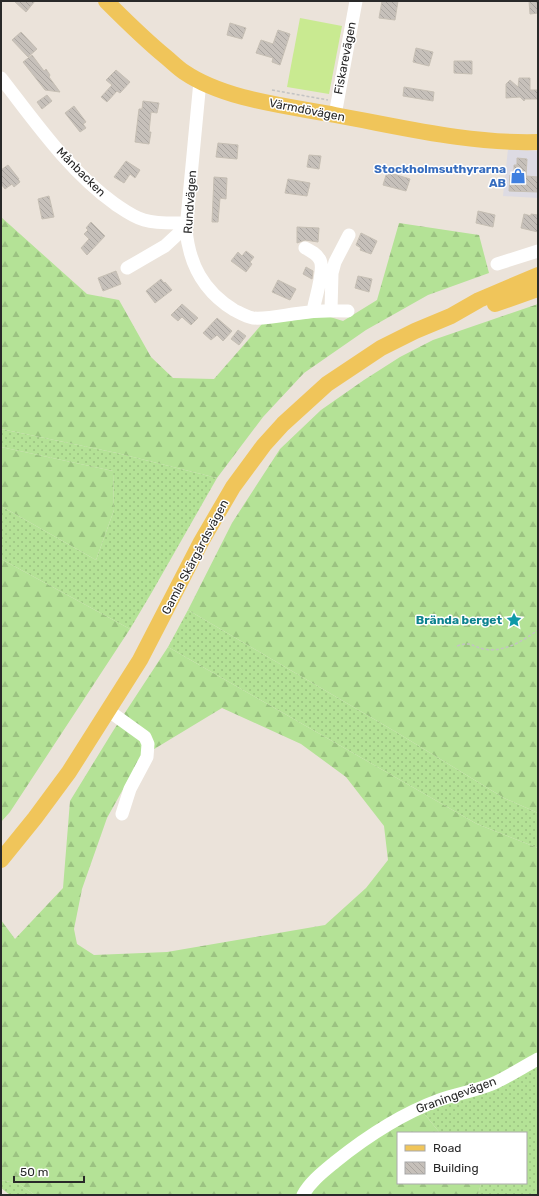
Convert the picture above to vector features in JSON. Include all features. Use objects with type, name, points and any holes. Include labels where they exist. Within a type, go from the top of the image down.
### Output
[{"type":"main road","name":"Värmdövägen","points":[[106,1],[137,33],[184,72],[200,81],[242,96],[336,108],[418,131],[505,142],[538,142]]},
{"type":"main road","name":"Gamla Skärgårdsvägen","points":[[451,316],[478,300],[538,275]]},
{"type":"main road","name":"Gamla Skärgårdsvägen","points":[[1,860],[35,818],[69,772],[109,711],[140,660],[218,512],[233,488],[264,445],[283,424],[327,384],[381,348],[415,330],[451,316],[481,309],[538,289]]},
{"type":"street","name":"Fiskarevägen","points":[[336,108],[356,1]]},
{"type":"street","name":"Månbacken","points":[[1,78],[62,154],[92,186],[130,214],[144,220],[186,226]]},
{"type":"street","name":"Rundvägen","points":[[200,81],[186,226],[189,251],[195,269],[206,285],[226,305],[251,318],[262,318],[313,311],[348,311]]},
{"type":"street","points":[[127,268],[165,246],[186,226]]},
{"type":"street","points":[[331,310],[333,267],[349,235]]},
{"type":"street","points":[[305,248],[314,253],[320,260],[322,267],[313,311]]},
{"type":"street","points":[[497,264],[538,251]]},
{"type":"street","points":[[109,711],[145,737],[148,744],[147,757],[130,789],[122,814]]},
{"type":"street","name":"Graningevägen","points":[[303,1195],[307,1187],[355,1146],[402,1117],[441,1099],[492,1084],[538,1059]]},
{"type":"path","points":[[268,90],[336,108]]},
{"type":"path","points":[[457,646],[467,643],[484,649],[501,650],[526,639],[538,630]]},
{"type":"shaded area","points":[[508,149],[538,151],[538,198],[503,196]]},
{"type":"green space","points":[[300,18],[342,26],[329,94],[287,87]]},
{"type":"green space","points":[[1,217],[87,294],[119,300],[151,357],[173,378],[214,379],[262,324],[327,316],[343,321],[377,300],[399,223],[479,235],[489,273],[428,295],[366,330],[304,373],[263,417],[217,478],[117,453],[1,429]]},
{"type":"green space","points":[[538,304],[538,813],[504,798],[396,732],[188,610],[232,523],[280,449],[321,410],[400,357],[433,340]]},
{"type":"green space","points":[[1,429],[117,453],[217,478],[130,629],[1,559],[1,506],[96,560],[114,510],[113,471],[1,447]]},
{"type":"green space","points":[[1,447],[113,471],[114,510],[96,560],[1,506]]},
{"type":"green space","points":[[1,559],[130,629],[10,812],[1,822]]},
{"type":"green space","points":[[188,610],[396,732],[504,798],[538,813],[538,848],[477,824],[168,647]]},
{"type":"green space","points":[[168,647],[477,824],[538,848],[538,1054],[490,1080],[418,1103],[299,1195],[35,1195],[19,1184],[1,1180],[1,920],[15,939],[63,888],[70,801],[113,731]],"holes":[[[222,708],[301,744],[346,777],[384,826],[388,860],[366,888],[325,925],[167,952],[94,955],[77,944],[74,929],[82,889],[107,818],[141,757]]]},
{"type":"green space","points":[[538,1064],[538,1195],[478,1195],[481,1184],[527,1184],[527,1132],[439,1132],[422,1111]]},
{"type":"green space","points":[[422,1111],[439,1132],[397,1132],[397,1184],[481,1184],[478,1195],[307,1195],[357,1148]]},
{"type":"green space","points":[[1,1180],[19,1184],[35,1195],[10,1195],[1,1188]]},
{"type":"building","points":[[14,1],[35,1],[26,12]]},
{"type":"building","points":[[382,1],[398,1],[395,20],[379,18]]},
{"type":"building","points":[[529,1],[538,1],[538,13],[530,14]]},
{"type":"building","points":[[230,23],[246,28],[242,39],[227,35]]},
{"type":"building","points":[[278,30],[290,34],[280,65],[272,62],[273,58],[256,53],[261,40],[273,44]]},
{"type":"building","points":[[21,32],[37,49],[28,57],[12,40]]},
{"type":"building","points":[[416,48],[433,52],[429,66],[413,62]]},
{"type":"building","points":[[32,55],[44,71],[46,69],[50,75],[49,77],[60,92],[45,90],[23,62]]},
{"type":"building","points":[[454,61],[472,61],[472,74],[454,73]]},
{"type":"building","points":[[116,70],[130,82],[120,93],[117,91],[107,102],[101,97],[112,85],[106,80]]},
{"type":"building","points":[[519,78],[530,78],[530,90],[538,90],[538,99],[525,99],[524,101],[520,97],[506,98],[506,84],[510,80],[518,87]]},
{"type":"building","points":[[404,87],[434,92],[433,101],[403,96]]},
{"type":"building","points":[[47,95],[52,101],[42,109],[37,102]]},
{"type":"building","points":[[143,101],[159,103],[157,113],[151,112],[149,132],[151,132],[149,144],[135,142],[139,109],[142,109]]},
{"type":"building","points":[[74,106],[86,122],[83,124],[86,128],[80,132],[65,113]]},
{"type":"building","points":[[218,143],[238,145],[237,159],[216,157]]},
{"type":"building","points":[[309,155],[321,156],[319,169],[307,167]]},
{"type":"building","name":"Stockholmsuthyrarna AB","points":[[517,158],[527,159],[526,176],[538,177],[538,192],[509,191],[510,175],[514,175],[514,165],[517,165]]},
{"type":"building","points":[[126,161],[140,170],[135,178],[130,174],[124,183],[114,177]]},
{"type":"building","points":[[8,165],[20,182],[14,187],[12,184],[5,189],[1,184],[1,170]]},
{"type":"building","points":[[387,172],[410,179],[406,191],[383,185]]},
{"type":"building","points":[[214,177],[227,178],[226,199],[220,198],[218,222],[212,222]]},
{"type":"building","points":[[288,179],[310,183],[307,196],[285,193]]},
{"type":"building","points":[[49,196],[54,217],[42,219],[38,199]]},
{"type":"building","points":[[478,211],[495,215],[493,227],[476,223]]},
{"type":"building","points":[[524,214],[531,216],[531,214],[538,215],[538,232],[521,228]]},
{"type":"building","points":[[91,222],[105,236],[87,255],[81,248],[89,239],[84,234],[88,230],[86,228]]},
{"type":"building","points":[[297,227],[319,228],[318,242],[305,240],[297,243]]},
{"type":"building","points":[[361,233],[377,241],[371,254],[360,250],[361,248],[356,245]]},
{"type":"building","points":[[246,251],[254,257],[250,262],[252,264],[246,272],[231,261],[238,252],[242,256]]},
{"type":"building","points":[[306,267],[313,271],[312,279],[303,274]]},
{"type":"building","points":[[116,271],[121,284],[103,291],[98,278]]},
{"type":"building","points":[[358,276],[372,279],[369,292],[355,288]]},
{"type":"building","points":[[161,279],[172,290],[155,303],[146,291]]},
{"type":"building","points":[[278,280],[296,289],[290,300],[272,292]]},
{"type":"building","points":[[182,304],[198,318],[191,325],[182,317],[178,321],[171,315]]},
{"type":"building","points":[[217,318],[232,331],[223,341],[217,335],[211,340],[203,333]]},
{"type":"building","points":[[238,330],[246,336],[239,345],[231,339]]},
{"type":"place","name":"Stockholmsuthyrarna AB","points":[[518,176]]},
{"type":"place","name":"Brända berget","points":[[514,620]]}]
